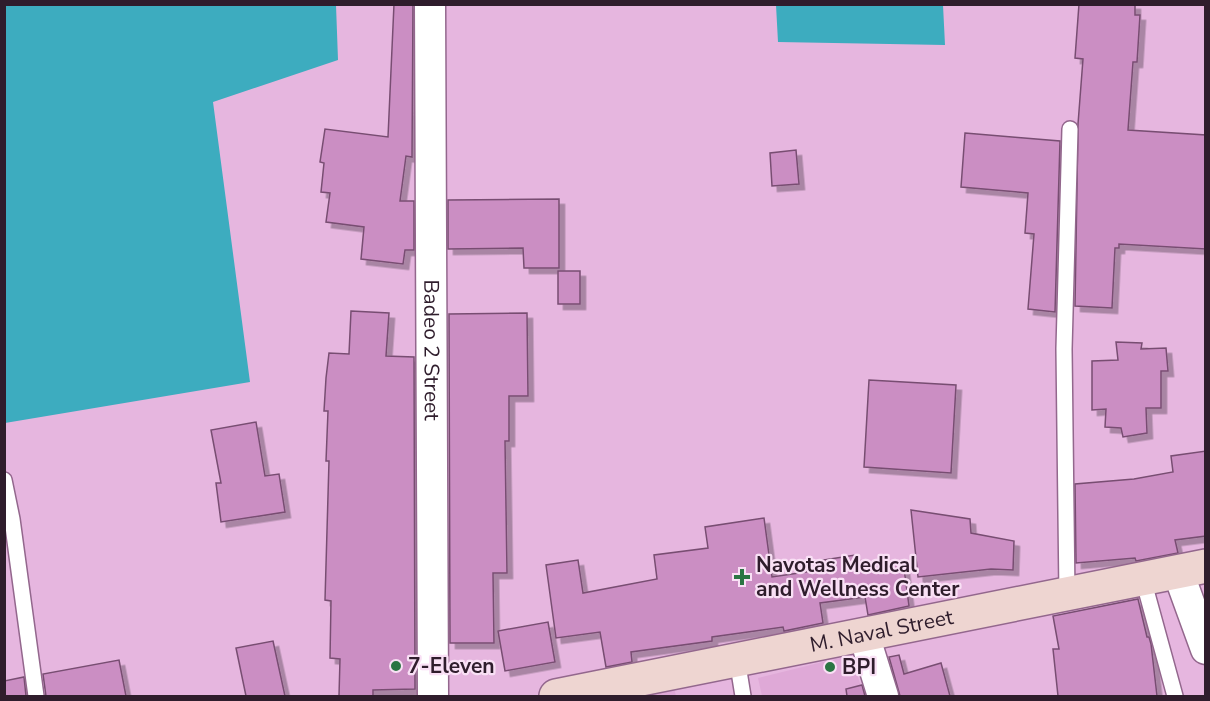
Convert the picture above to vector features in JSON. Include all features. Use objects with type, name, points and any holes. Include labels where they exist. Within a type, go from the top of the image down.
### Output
[{"type":"main road","name":"M. Naval Street","points":[[560,696],[1192,569]]},
{"type":"street","name":"Badeo 2 Street","points":[[430,4],[433,696]]},
{"type":"street","points":[[1192,569],[1206,649]]},
{"type":"street","points":[[864,635],[883,696]]},
{"type":"lane","points":[[1067,595],[1064,349],[1070,129]]},
{"type":"lane","points":[[4,480],[12,519],[36,696]]},
{"type":"lane","points":[[1143,579],[1175,696]]},
{"type":"lane","points":[[737,659],[743,696]]},
{"type":"shaded area","name":"BPI","points":[[851,655],[864,696],[762,696],[758,678]]},
{"type":"shaded area","points":[[673,684],[676,696],[612,696]]},
{"type":"water","points":[[5,4],[336,5],[338,60],[213,102],[250,382],[5,423]]},
{"type":"water","points":[[776,5],[943,5],[945,45],[778,42]]},
{"type":"building","points":[[394,4],[413,4],[412,157],[406,156],[400,201],[414,201],[414,250],[405,250],[403,264],[361,259],[364,227],[326,222],[330,193],[321,192],[324,163],[320,162],[325,129],[388,137]]},
{"type":"building","points":[[1079,4],[1135,4],[1135,15],[1140,15],[1137,62],[1133,62],[1128,130],[1206,135],[1206,249],[1119,244],[1119,248],[1115,248],[1112,308],[1075,306],[1078,124],[1083,59],[1075,58]]},
{"type":"building","points":[[965,133],[1060,141],[1055,312],[1028,309],[1034,234],[1025,233],[1028,193],[961,187]]},
{"type":"building","points":[[796,150],[799,184],[772,186],[770,153]]},
{"type":"building","points":[[559,199],[559,268],[524,268],[523,248],[448,249],[448,200]]},
{"type":"building","points":[[558,271],[580,271],[580,304],[558,304]]},
{"type":"building","points":[[351,311],[389,313],[386,356],[414,357],[415,689],[373,690],[373,696],[339,696],[340,659],[330,658],[331,601],[325,600],[329,461],[326,461],[328,411],[324,411],[326,378],[329,353],[349,354]]},
{"type":"building","points":[[527,313],[528,396],[509,396],[509,441],[505,441],[507,573],[493,573],[494,643],[450,643],[449,314]]},
{"type":"building","points":[[1116,342],[1142,343],[1141,349],[1166,348],[1168,371],[1161,371],[1161,408],[1146,408],[1147,433],[1123,437],[1121,428],[1105,427],[1106,409],[1092,410],[1092,361],[1118,360]]},
{"type":"building","points":[[869,380],[956,385],[951,473],[864,467]]},
{"type":"building","points":[[256,422],[265,476],[279,474],[285,512],[221,522],[216,483],[221,483],[211,430]]},
{"type":"building","points":[[1206,451],[1206,536],[1175,540],[1178,553],[1136,561],[1135,558],[1076,563],[1075,484],[1134,479],[1173,472],[1171,456]]},
{"type":"building","points":[[911,510],[970,519],[971,533],[1014,541],[1013,570],[991,569],[918,577]]},
{"type":"building","points":[[764,518],[772,577],[819,570],[818,561],[855,555],[857,567],[903,561],[909,606],[868,615],[865,597],[820,603],[823,623],[784,631],[783,627],[712,637],[712,641],[631,652],[632,662],[606,667],[600,632],[556,638],[546,565],[578,560],[583,593],[657,579],[654,555],[708,548],[705,527]]},
{"type":"building","points":[[1138,599],[1147,637],[1151,644],[1157,696],[1058,696],[1053,649],[1059,649],[1053,616]]},
{"type":"building","points":[[548,622],[555,662],[505,671],[498,631]]},
{"type":"building","points":[[273,641],[285,696],[246,696],[236,648]]},
{"type":"building","points":[[899,655],[904,674],[941,663],[950,696],[900,696],[889,657]]},
{"type":"building","points":[[119,660],[126,696],[46,696],[43,674]]},
{"type":"building","points":[[24,677],[26,696],[4,696],[4,681]]},
{"type":"building","points":[[862,685],[865,696],[847,696],[846,689]]},
{"type":"place","name":"Navotas Medical and Wellness Center","points":[[742,577]]},
{"type":"place","name":"7-Eleven","points":[[396,666]]},
{"type":"place","name":"BPI","points":[[830,667]]}]
